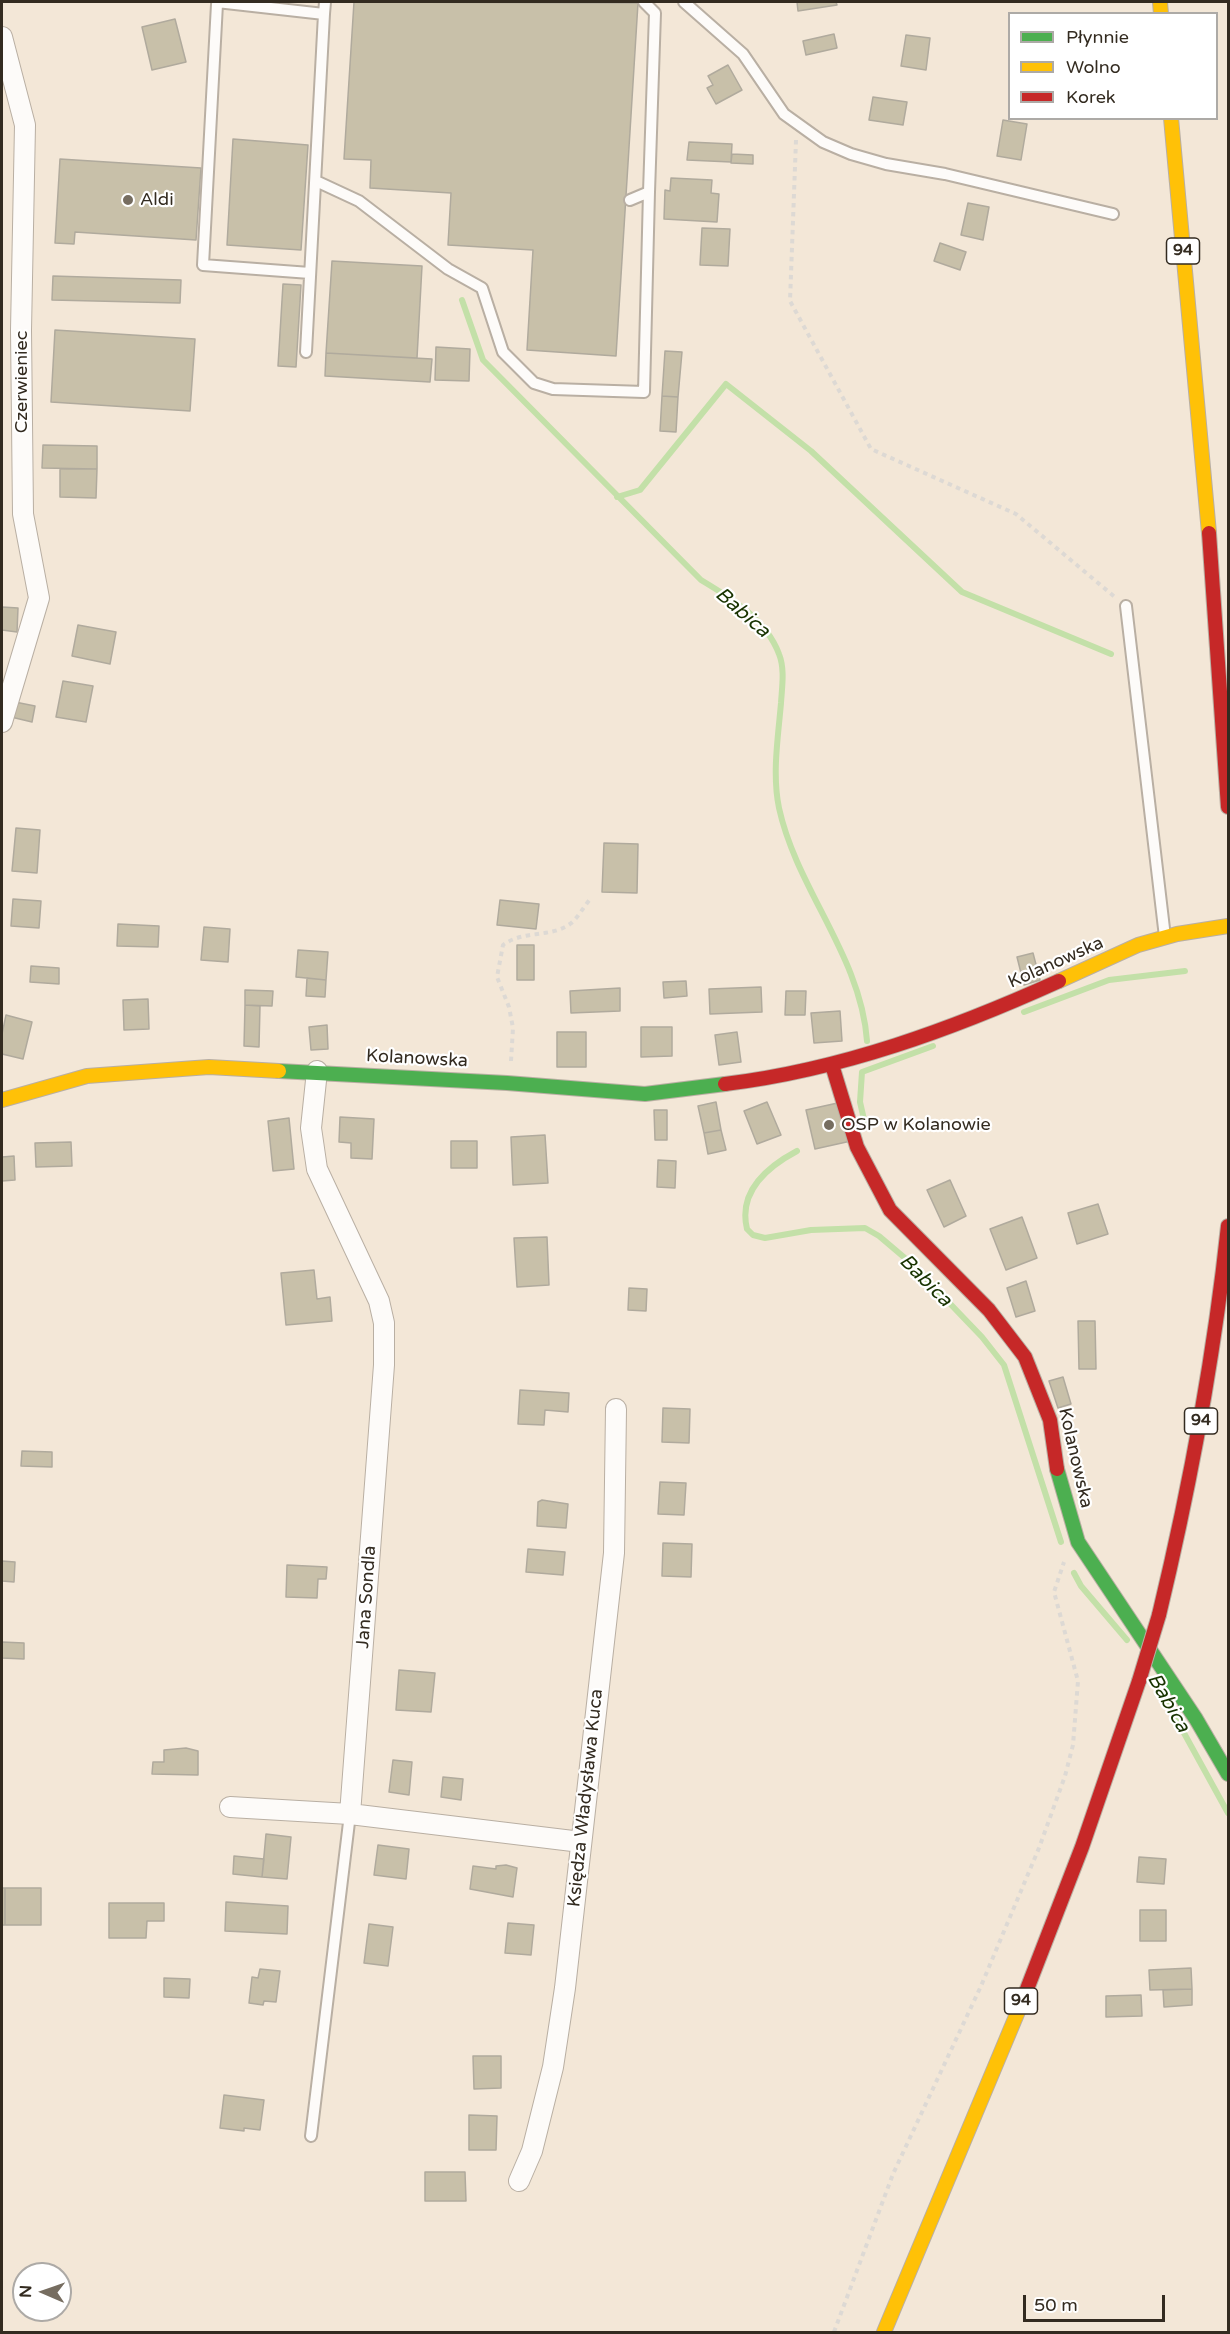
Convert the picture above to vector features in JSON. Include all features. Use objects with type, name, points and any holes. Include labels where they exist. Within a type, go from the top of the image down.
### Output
[{"type":"street","name":"Czerwieniec","points":[[2,37],[25,125],[21,330],[23,514],[39,598],[2,722]]},
{"type":"street","name":"94","points":[[1171,120],[1207,512],[1228,807]]},
{"type":"street","name":"Kolanowska","points":[[2,1100],[87,1076],[209,1067],[317,1071],[645,1094],[774,1078],[832,1065],[994,1010],[1138,945],[1228,926]]},
{"type":"street","name":"Kolanowska","points":[[832,1065],[857,1147],[890,1210],[989,1310],[1025,1357],[1050,1420],[1059,1483],[1078,1542],[1191,1711],[1228,1774]]},
{"type":"street","name":"Jana Sondla","points":[[317,1071],[311,1128],[317,1169],[379,1300],[384,1323],[384,1376],[350,1815]]},
{"type":"street","name":"94","points":[[884,2332],[1054,1920],[1112,1768],[1159,1615],[1182,1522],[1225,1287],[1228,1226]]},
{"type":"street","name":"Księdza Władysława Kuca","points":[[519,2181],[532,2151],[553,2067],[565,1989],[614,1553],[616,1409]]},
{"type":"street","points":[[230,1807],[350,1815],[581,1842]]},
{"type":"lane","points":[[310,273],[203,265],[217,2],[324,14]]},
{"type":"lane","points":[[306,352],[325,2]]},
{"type":"lane","points":[[316,181],[359,201],[448,269],[482,288],[503,352],[534,383],[553,389],[644,392],[655,13],[644,2]]},
{"type":"lane","points":[[684,2],[743,54],[784,114],[822,142],[851,154],[1113,214]]},
{"type":"lane","points":[[630,200],[649,192]]},
{"type":"lane","points":[[1126,606],[1165,938]]},
{"type":"lane","name":"Jana Sondla","points":[[311,2136],[350,1815]]},
{"type":"path","points":[[796,125],[790,301],[871,449],[1016,514],[1126,606]]},
{"type":"path","points":[[507,1083],[513,1028],[509,1007],[496,977],[503,945],[513,938],[551,932],[570,923],[591,898]]},
{"type":"path","points":[[834,2332],[893,2174],[981,1986],[1039,1848],[1065,1776],[1073,1745],[1078,1682],[1054,1592],[1060,1568],[1078,1542]]},
{"type":"building","points":[[354,2],[638,3],[616,356],[527,350],[533,250],[448,245],[451,193],[370,188],[371,160],[344,159]]},
{"type":"building","points":[[797,2],[836,2],[837,5],[798,11]]},
{"type":"building","points":[[175,19],[186,62],[152,70],[142,27]]},
{"type":"building","points":[[834,34],[837,48],[806,55],[803,41]]},
{"type":"building","points":[[906,35],[930,38],[926,70],[901,66]]},
{"type":"building","points":[[728,65],[742,90],[716,104],[707,88],[713,85],[708,76]]},
{"type":"building","points":[[873,97],[907,102],[903,125],[869,120]]},
{"type":"building","points":[[1003,120],[1027,124],[1021,160],[997,156]]},
{"type":"building","points":[[233,139],[308,145],[301,250],[227,245]]},
{"type":"building","points":[[689,142],[732,144],[731,162],[687,160]]},
{"type":"building","points":[[732,154],[753,155],[753,164],[731,163]]},
{"type":"building","name":"Aldi","points":[[60,159],[201,168],[196,240],[75,232],[74,244],[55,243]]},
{"type":"building","points":[[671,178],[712,180],[711,193],[719,194],[717,222],[664,219],[665,190],[670,191]]},
{"type":"building","points":[[968,203],[989,207],[983,240],[961,235]]},
{"type":"building","points":[[702,228],[730,229],[728,266],[700,265]]},
{"type":"building","points":[[940,243],[966,252],[960,270],[934,261]]},
{"type":"building","points":[[332,261],[422,266],[417,358],[326,353]]},
{"type":"building","points":[[53,276],[181,280],[180,303],[52,300]]},
{"type":"building","points":[[283,284],[301,285],[296,367],[278,366]]},
{"type":"building","points":[[55,330],[195,339],[190,411],[51,402]]},
{"type":"building","points":[[436,347],[470,349],[469,381],[435,380]]},
{"type":"building","points":[[665,351],[682,352],[678,397],[662,396]]},
{"type":"building","points":[[326,353],[432,359],[430,382],[325,376]]},
{"type":"building","points":[[662,396],[678,397],[676,432],[660,431]]},
{"type":"building","points":[[43,445],[97,446],[97,469],[42,468]]},
{"type":"building","points":[[60,469],[97,469],[96,498],[60,497]]},
{"type":"building","points":[[2,607],[18,608],[17,632],[2,630]]},
{"type":"building","points":[[78,625],[116,632],[110,664],[72,656]]},
{"type":"building","points":[[63,681],[93,686],[86,722],[56,717]]},
{"type":"building","points":[[15,702],[35,706],[32,722],[11,717]]},
{"type":"building","points":[[16,828],[40,830],[37,873],[12,871]]},
{"type":"building","points":[[604,843],[638,844],[637,893],[602,892]]},
{"type":"building","points":[[13,899],[41,901],[39,928],[11,926]]},
{"type":"building","points":[[500,900],[539,904],[536,929],[497,925]]},
{"type":"building","points":[[118,924],[159,926],[158,947],[117,946]]},
{"type":"building","points":[[204,927],[230,929],[228,962],[201,960]]},
{"type":"building","points":[[517,945],[534,945],[534,980],[517,980]]},
{"type":"building","points":[[298,950],[328,952],[326,980],[296,977]]},
{"type":"building","points":[[1033,953],[1040,980],[1024,985],[1017,957]]},
{"type":"building","points":[[31,966],[59,968],[59,984],[30,982]]},
{"type":"building","points":[[307,978],[326,980],[325,997],[306,996]]},
{"type":"building","points":[[686,981],[687,996],[664,998],[663,982]]},
{"type":"building","points":[[761,987],[762,1012],[710,1014],[709,989]]},
{"type":"building","points":[[620,988],[620,1011],[571,1013],[570,991]]},
{"type":"building","points":[[245,990],[273,991],[272,1006],[245,1005]]},
{"type":"building","points":[[786,991],[806,991],[805,1015],[785,1015]]},
{"type":"building","points":[[148,999],[149,1029],[124,1030],[123,1000]]},
{"type":"building","points":[[245,1005],[260,1006],[259,1047],[244,1046]]},
{"type":"building","points":[[840,1011],[842,1041],[814,1043],[811,1013]]},
{"type":"building","points":[[6,1015],[32,1022],[23,1059],[2,1054],[2,1034]]},
{"type":"building","points":[[327,1025],[328,1049],[311,1050],[309,1027]]},
{"type":"building","points":[[641,1027],[672,1027],[672,1056],[641,1057]]},
{"type":"building","points":[[557,1032],[586,1032],[586,1067],[557,1067]]},
{"type":"building","points":[[737,1032],[741,1062],[719,1065],[715,1035]]},
{"type":"building","points":[[716,1102],[721,1130],[704,1133],[698,1106]]},
{"type":"building","points":[[767,1102],[781,1135],[757,1144],[744,1111]]},
{"type":"building","name":"OSP w Kolanowie","points":[[842,1102],[851,1141],[815,1149],[806,1110]]},
{"type":"building","points":[[654,1110],[667,1110],[667,1140],[655,1140]]},
{"type":"building","points":[[340,1117],[374,1119],[372,1159],[351,1158],[351,1143],[339,1142]]},
{"type":"building","points":[[289,1118],[294,1169],[273,1171],[268,1121]]},
{"type":"building","points":[[721,1130],[726,1150],[708,1154],[704,1133]]},
{"type":"building","points":[[545,1135],[548,1183],[513,1185],[511,1137]]},
{"type":"building","points":[[451,1141],[477,1141],[477,1168],[451,1168]]},
{"type":"building","points":[[71,1142],[72,1166],[36,1167],[35,1143]]},
{"type":"building","points":[[14,1156],[15,1180],[2,1181],[2,1157]]},
{"type":"building","points":[[658,1160],[676,1161],[675,1188],[657,1187]]},
{"type":"building","points":[[950,1180],[966,1216],[944,1227],[927,1190]]},
{"type":"building","points":[[1098,1204],[1108,1234],[1077,1244],[1068,1213]]},
{"type":"building","points":[[1022,1217],[1037,1258],[1006,1270],[990,1229]]},
{"type":"building","points":[[547,1237],[549,1285],[517,1287],[514,1238]]},
{"type":"building","points":[[314,1270],[317,1299],[330,1297],[332,1321],[286,1325],[281,1273]]},
{"type":"building","points":[[1026,1281],[1035,1311],[1016,1317],[1007,1288]]},
{"type":"building","points":[[629,1288],[647,1289],[646,1311],[628,1310]]},
{"type":"building","points":[[1078,1321],[1095,1321],[1096,1369],[1079,1369]]},
{"type":"building","points":[[1063,1377],[1071,1404],[1058,1408],[1049,1381]]},
{"type":"building","points":[[520,1390],[569,1393],[568,1412],[545,1410],[544,1425],[518,1424]]},
{"type":"building","points":[[663,1408],[690,1409],[689,1443],[662,1442]]},
{"type":"building","points":[[22,1451],[52,1452],[52,1467],[21,1466]]},
{"type":"building","points":[[660,1482],[686,1483],[684,1515],[658,1514]]},
{"type":"building","points":[[542,1500],[568,1504],[566,1528],[537,1526],[538,1502]]},
{"type":"building","points":[[663,1543],[692,1544],[691,1577],[662,1576]]},
{"type":"building","points":[[528,1549],[565,1552],[563,1575],[526,1572]]},
{"type":"building","points":[[2,1561],[15,1562],[14,1582],[2,1581]]},
{"type":"building","points":[[287,1565],[327,1567],[326,1579],[318,1579],[317,1598],[286,1597]]},
{"type":"building","points":[[2,1642],[24,1643],[24,1659],[2,1658]]},
{"type":"building","points":[[399,1670],[435,1673],[431,1712],[396,1710]]},
{"type":"building","points":[[186,1748],[198,1751],[198,1775],[152,1774],[153,1762],[164,1762],[164,1750]]},
{"type":"building","points":[[393,1760],[412,1762],[409,1795],[389,1792]]},
{"type":"building","points":[[443,1777],[463,1779],[461,1800],[441,1797]]},
{"type":"building","points":[[266,1834],[291,1837],[287,1879],[262,1877]]},
{"type":"building","points":[[378,1845],[409,1849],[406,1879],[374,1875]]},
{"type":"building","points":[[234,1856],[264,1859],[262,1877],[233,1874]]},
{"type":"building","points":[[1139,1857],[1166,1859],[1164,1884],[1137,1882]]},
{"type":"building","points":[[506,1865],[517,1868],[513,1897],[470,1889],[473,1866],[496,1869],[496,1866]]},
{"type":"building","points":[[2,1888],[5,1888],[5,1925],[2,1925]]},
{"type":"building","points":[[5,1888],[41,1888],[41,1925],[5,1925]]},
{"type":"building","points":[[226,1902],[288,1906],[287,1934],[225,1931]]},
{"type":"building","points":[[109,1903],[164,1903],[164,1921],[147,1921],[146,1938],[109,1938]]},
{"type":"building","points":[[1140,1910],[1166,1910],[1166,1941],[1140,1941]]},
{"type":"building","points":[[508,1923],[534,1925],[531,1955],[505,1953]]},
{"type":"building","points":[[369,1924],[393,1927],[388,1966],[364,1963]]},
{"type":"building","points":[[1191,1968],[1192,1989],[1150,1990],[1149,1970]]},
{"type":"building","points":[[260,1969],[280,1971],[276,2002],[264,2001],[263,2005],[249,2003],[252,1977],[258,1978]]},
{"type":"building","points":[[164,1978],[190,1979],[189,1998],[164,1997]]},
{"type":"building","points":[[1192,1989],[1192,2005],[1164,2007],[1163,1990]]},
{"type":"building","points":[[1141,1995],[1142,2016],[1106,2017],[1106,1996]]},
{"type":"building","points":[[473,2056],[501,2056],[501,2088],[474,2089]]},
{"type":"building","points":[[224,2095],[264,2100],[260,2130],[220,2128]]},
{"type":"building","points":[[469,2115],[497,2116],[496,2150],[469,2150]]},
{"type":"building","points":[[425,2172],[465,2172],[466,2201],[425,2201]]},
{"type":"waterway","name":"Babica","points":[[462,300],[483,360],[701,580],[724,594],[757,620],[773,642],[779,654],[783,672],[776,769],[779,808],[800,867],[853,980],[862,1010],[867,1041]]},
{"type":"waterway","points":[[617,497],[640,490],[726,384],[811,451],[962,592],[1111,654]]},
{"type":"waterway","points":[[1024,1012],[1109,980],[1185,971]]},
{"type":"waterway","points":[[865,1124],[860,1102],[862,1072],[933,1046]]},
{"type":"waterway","name":"Babica","points":[[797,1151],[775,1165],[757,1182],[747,1203],[745,1216],[747,1229],[753,1235],[765,1238],[811,1230],[865,1228],[879,1236],[912,1264],[982,1337],[1004,1365],[1061,1542]]},
{"type":"waterway","name":"Babica","points":[[1074,1573],[1081,1586],[1127,1640]]},
{"type":"waterway","name":"Babica","points":[[1162,1693],[1228,1813]]},
{"type":"traffic: fast","points":[[279,1071],[507,1083],[645,1094],[725,1084]]},
{"type":"traffic: fast","points":[[1057,1469],[1078,1542],[1196,1719],[1228,1774]]},
{"type":"traffic: slow","points":[[1160,2],[1161,12]]},
{"type":"traffic: slow","points":[[1171,120],[1209,533]]},
{"type":"traffic: slow","points":[[1059,981],[1138,945],[1177,934],[1228,926]]},
{"type":"traffic: slow","points":[[2,1100],[87,1076],[209,1067],[279,1071]]},
{"type":"traffic: slow","points":[[884,2332],[1022,2002]]},
{"type":"traffic: jam","points":[[1209,533],[1228,807]]},
{"type":"traffic: jam","points":[[725,1084],[768,1078],[854,1058],[937,1031],[1059,981]]},
{"type":"traffic: jam","points":[[832,1065],[857,1147],[890,1210],[989,1310],[1025,1357],[1050,1420],[1057,1469]]},
{"type":"traffic: jam","points":[[1159,1615],[1200,1422],[1216,1324],[1228,1226]]},
{"type":"traffic: jam","points":[[1139,1681],[1159,1615]]},
{"type":"traffic: jam","points":[[1022,2002],[1082,1847],[1139,1681]]},
{"type":"place","name":"Aldi","points":[[128,200]]},
{"type":"place","name":"OSP w Kolanowie","points":[[829,1125]]}]
